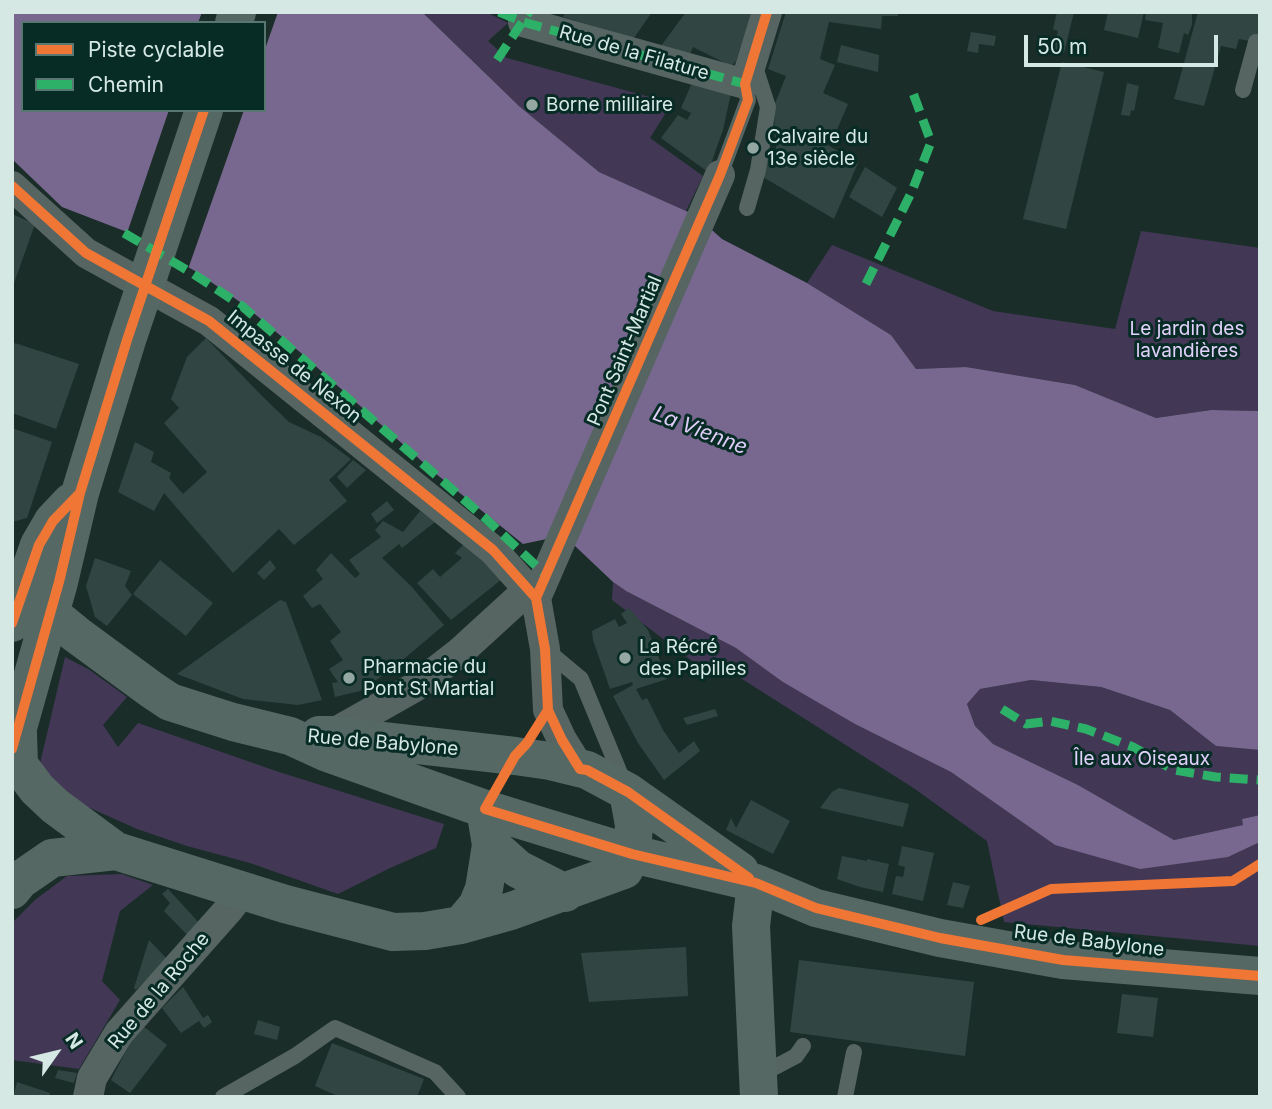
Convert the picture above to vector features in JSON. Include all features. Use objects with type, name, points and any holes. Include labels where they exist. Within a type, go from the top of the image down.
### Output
[{"type":"street","points":[[749,73],[767,12]]},
{"type":"street","name":"Rue de la Filature","points":[[526,17],[749,73]]},
{"type":"street","points":[[203,112],[127,340],[80,493],[59,582],[15,741],[19,765],[37,789],[55,806],[116,851],[243,891],[393,932],[425,932],[461,925],[565,893],[624,870],[632,854],[634,825],[628,792]]},
{"type":"street","name":"Pont Saint-Martial","points":[[536,598],[720,175]]},
{"type":"street","name":"Impasse de Nexon","points":[[12,186],[86,253],[209,321],[494,550],[536,598]]},
{"type":"street","points":[[12,588],[53,521],[80,493]]},
{"type":"street","points":[[12,623],[39,545]]},
{"type":"street","points":[[12,582],[77,635],[170,702],[290,736]]},
{"type":"street","points":[[330,735],[415,687],[460,652],[518,599],[536,598],[545,649],[548,710],[580,769]]},
{"type":"street","points":[[461,925],[477,906],[484,889],[488,827],[515,756],[527,743],[548,710]]},
{"type":"street","name":"Rue de Babylone","points":[[290,736],[330,735],[515,756],[587,770],[628,792],[756,883]]},
{"type":"street","name":"Rue de Babylone","points":[[290,736],[488,827],[632,854],[756,883],[816,908],[940,938],[1063,960],[1260,975]]},
{"type":"street","points":[[488,827],[518,869],[565,893]]},
{"type":"street","points":[[12,890],[20,880],[52,858],[116,851]]},
{"type":"street","points":[[756,883],[751,926],[758,1087]]},
{"type":"street","name":"Rue de la Roche","points":[[88,1097],[92,1079],[118,1033],[243,891]]},
{"type":"lane","points":[[1243,90],[1256,42]]},
{"type":"lane","points":[[720,175],[748,100],[749,73]]},
{"type":"lane","points":[[747,208],[758,170],[768,107],[749,73]]},
{"type":"lane","points":[[545,649],[581,679],[628,792]]},
{"type":"lane","points":[[223,1097],[295,1056],[335,1028],[435,1072],[458,1097]]},
{"type":"lane","points":[[758,1087],[796,1056],[803,1046]]},
{"type":"lane","points":[[845,1097],[854,1052]]},
{"type":"green space","points":[[422,12],[486,12],[508,23],[488,41],[507,58],[672,103],[650,138],[703,176],[686,211],[599,172],[519,106]]},
{"type":"green space","name":"Le jardin des lavandières","points":[[1141,231],[1260,248],[1260,411],[1211,410],[1156,418],[1075,385],[966,367],[916,369],[891,335],[807,283],[832,245],[993,311],[1115,329]]},
{"type":"green space","points":[[613,582],[736,648],[855,724],[951,772],[1055,845],[1228,857],[1260,842],[1260,946],[1004,922],[987,841],[915,789],[717,663],[700,667],[612,600]]},
{"type":"green space","points":[[65,657],[88,669],[127,697],[103,725],[118,747],[138,723],[276,771],[444,824],[436,848],[338,894],[250,863],[137,829],[50,790],[38,772]]},
{"type":"green space","name":"Île aux Oiseaux","points":[[1031,680],[1101,687],[1170,710],[1216,746],[1260,750],[1260,815],[1242,819],[1243,825],[1174,840],[1078,785],[993,744],[975,726],[967,704],[980,689]]},
{"type":"green space","points":[[122,874],[153,885],[120,911],[102,981],[120,1000],[79,1069],[12,1060],[12,923],[35,900],[67,876]]},
{"type":"water","name":"La Vienne","points":[[12,12],[422,12],[519,106],[599,172],[695,215],[722,239],[807,283],[891,335],[916,369],[966,367],[1075,385],[1156,418],[1211,410],[1260,411],[1260,750],[1216,746],[1170,710],[1101,687],[1031,680],[980,689],[967,704],[975,726],[993,744],[1078,785],[1174,840],[1243,825],[1242,819],[1260,815],[1260,842],[1228,857],[1140,869],[1055,845],[951,772],[855,724],[783,682],[736,648],[626,591],[574,545],[556,537],[523,544],[435,473],[243,304],[195,271],[127,232],[62,207],[12,159]]},
{"type":"pier","points":[[202,12],[278,12],[266,46],[266,21],[199,21]]},
{"type":"pier","points":[[168,112],[243,112],[187,272],[126,236]]},
{"type":"building","points":[[565,12],[652,12],[634,38],[563,17]]},
{"type":"building","points":[[686,12],[752,12],[736,61],[731,66],[693,47],[690,54],[661,46]]},
{"type":"building","points":[[786,12],[898,12],[898,16],[882,16],[881,29],[829,22],[820,59],[835,65],[823,93],[848,104],[833,139],[819,131],[816,138],[858,163],[834,219],[763,177],[768,155],[778,156],[774,106],[786,76],[768,69]]},
{"type":"building","points":[[1057,12],[1074,12],[1064,53],[1053,50],[1058,31],[1053,29]]},
{"type":"building","points":[[1108,12],[1144,12],[1138,38],[1104,30]]},
{"type":"building","points":[[1146,12],[1192,12],[1192,25],[1188,35],[1184,33],[1179,53],[1158,48],[1163,23],[1145,20]]},
{"type":"building","points":[[1198,12],[1260,12],[1260,43],[1239,39],[1236,49],[1221,46],[1204,106],[1174,99]]},
{"type":"building","points":[[971,32],[996,36],[994,46],[979,44],[978,53],[967,51]]},
{"type":"building","points":[[841,45],[879,55],[878,72],[837,62]]},
{"type":"building","points":[[1062,62],[1104,72],[1066,229],[1023,219]]},
{"type":"building","points":[[692,83],[731,93],[723,130],[708,172],[661,138],[678,115],[687,120],[691,113],[681,108]]},
{"type":"building","points":[[1127,83],[1139,86],[1134,111],[1131,110],[1130,116],[1121,115]]},
{"type":"building","points":[[865,167],[897,188],[882,217],[849,197]]},
{"type":"building","points":[[12,214],[35,224],[13,286],[12,286]]},
{"type":"building","points":[[206,338],[289,422],[321,437],[351,459],[329,480],[347,501],[294,545],[279,529],[233,573],[164,493],[154,511],[118,492],[135,442],[154,452],[151,462],[171,473],[169,478],[183,494],[207,472],[164,423],[179,408],[171,399],[187,357]]},
{"type":"building","points":[[15,343],[79,364],[56,429],[12,413],[12,350]]},
{"type":"building","points":[[12,428],[52,442],[27,518],[12,522]]},
{"type":"building","points":[[353,460],[366,470],[347,488],[337,477]]},
{"type":"building","points":[[387,501],[394,510],[377,523],[371,514]]},
{"type":"building","points":[[420,511],[435,522],[402,548],[399,544],[382,558],[411,586],[444,625],[392,669],[360,691],[335,697],[332,683],[338,682],[329,669],[343,660],[330,641],[341,632],[320,604],[312,608],[303,596],[323,579],[316,570],[331,553],[355,578],[360,574],[349,560],[381,537],[375,530],[383,521],[403,532]]},
{"type":"building","points":[[464,544],[502,573],[502,579],[451,620],[417,583],[433,569],[440,577],[462,558],[455,553]]},
{"type":"building","points":[[95,558],[131,571],[125,586],[132,595],[107,626],[95,617],[86,586]]},
{"type":"building","points":[[160,560],[213,603],[186,636],[133,594]]},
{"type":"building","points":[[270,560],[276,568],[264,580],[257,573]]},
{"type":"building","points":[[280,600],[286,602],[322,700],[298,705],[243,699],[177,674]]},
{"type":"building","points":[[629,608],[648,630],[667,679],[636,689],[642,700],[647,698],[663,730],[679,753],[694,741],[700,751],[664,780],[638,743],[613,696],[633,685],[632,682],[610,689],[593,640],[592,631],[615,619],[619,627],[627,623],[621,614]]},
{"type":"building","points":[[715,709],[718,716],[687,725],[683,718]]},
{"type":"building","points":[[839,788],[909,804],[903,827],[820,808],[832,792]]},
{"type":"building","points":[[751,800],[790,821],[773,854],[726,830],[731,818],[736,828]]},
{"type":"building","points":[[902,846],[934,853],[923,901],[892,894],[896,876],[903,877],[905,867],[898,865]]},
{"type":"building","points":[[842,856],[889,864],[883,892],[837,879]]},
{"type":"building","points":[[953,882],[970,886],[963,908],[947,905]]},
{"type":"building","points":[[168,889],[202,926],[190,938],[164,911],[170,903],[162,894]]},
{"type":"building","points":[[149,940],[168,960],[136,990],[134,988]]},
{"type":"building","points":[[686,947],[688,996],[589,1002],[581,953]]},
{"type":"building","points":[[799,960],[974,982],[965,1056],[790,1032]]},
{"type":"building","points":[[183,987],[203,1018],[208,1015],[212,1022],[204,1028],[199,1021],[181,1033],[162,1008]]},
{"type":"building","points":[[1122,994],[1158,998],[1153,1037],[1117,1033]]},
{"type":"building","points":[[258,1020],[280,1027],[277,1040],[254,1034]]},
{"type":"building","points":[[143,1026],[167,1045],[130,1093],[111,1080],[134,1035]]},
{"type":"building","points":[[332,1043],[424,1079],[417,1097],[340,1097],[315,1086]]},
{"type":"building","points":[[58,1070],[77,1073],[74,1083],[55,1078]]},
{"type":"building","points":[[17,1082],[50,1093],[49,1097],[13,1097]]},
{"type":"marked path","points":[[499,12],[523,22],[745,84],[747,79]]},
{"type":"marked path","points":[[497,60],[529,12]]},
{"type":"marked path","points":[[866,284],[912,191],[931,142],[913,93]]},
{"type":"marked path","points":[[124,233],[242,306],[485,518],[546,575]]},
{"type":"marked path","points":[[1002,709],[1026,724],[1050,721],[1086,729],[1133,747],[1174,770],[1216,777],[1260,780]]},
{"type":"cycle path","points":[[536,598],[720,175],[748,100],[745,84],[767,12]]},
{"type":"cycle path","points":[[12,749],[59,582],[80,493],[127,340],[203,112]]},
{"type":"cycle path","points":[[12,186],[86,253],[209,321],[493,550],[536,598]]},
{"type":"cycle path","points":[[12,623],[39,545],[53,521],[80,493]]},
{"type":"cycle path","points":[[536,598],[545,649],[548,710],[580,769],[587,770],[628,792],[749,878]]},
{"type":"cycle path","points":[[548,710],[527,743],[515,756],[485,809],[632,854],[756,883],[816,908],[940,938],[1063,960],[1260,976]]},
{"type":"cycle path","points":[[981,920],[1051,889],[1233,881],[1260,864]]},
{"type":"place","name":"Borne milliaire","points":[[532,105]]},
{"type":"place","name":"Calvaire du 13e siècle","points":[[753,148]]},
{"type":"place","name":"La Récré des Papilles","points":[[625,658]]},
{"type":"place","name":"Pharmacie du Pont St Martial","points":[[349,678]]}]
